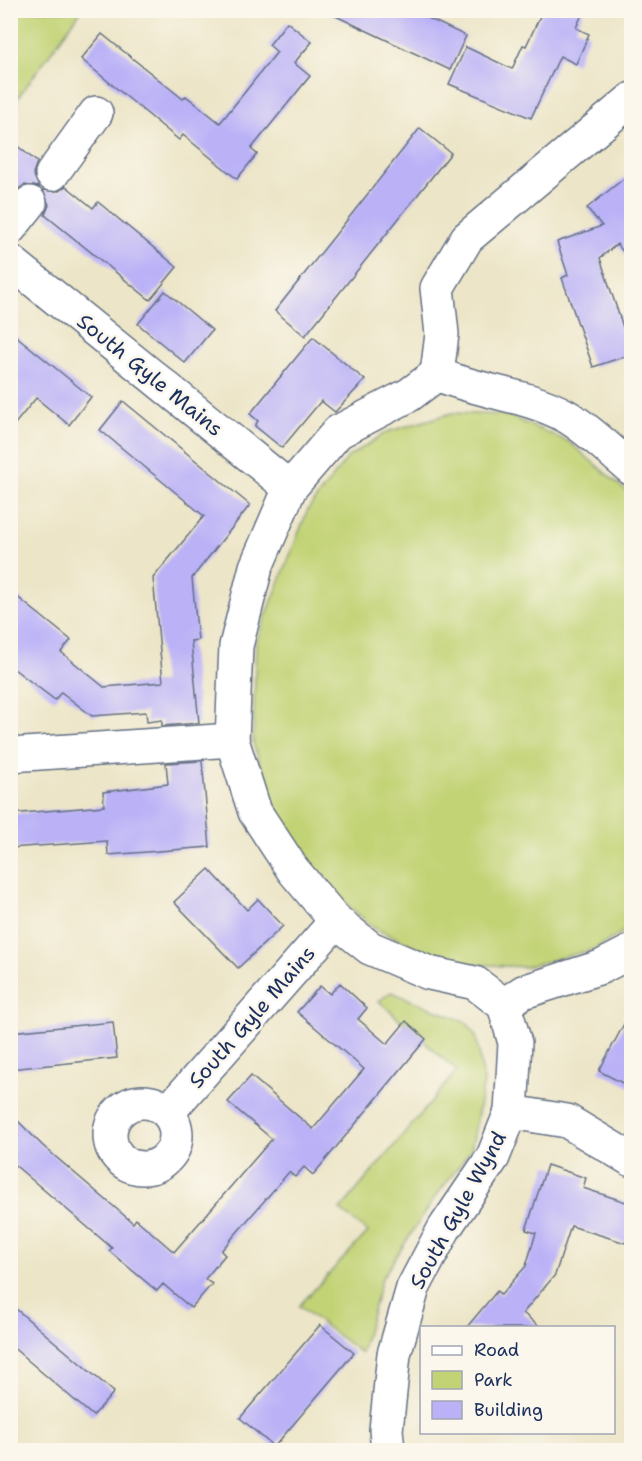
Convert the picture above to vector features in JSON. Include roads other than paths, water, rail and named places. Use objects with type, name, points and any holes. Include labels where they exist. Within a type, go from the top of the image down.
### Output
[{"type":"street","points":[[632,99],[467,238],[437,288],[442,334],[437,374],[409,395],[338,432],[290,488],[256,567],[236,646],[232,741],[255,812],[293,870],[336,921],[370,948],[429,973],[475,983],[504,1005],[523,992],[602,967],[632,951]]},
{"type":"street","points":[[52,174],[96,113]]},
{"type":"street","points":[[10,228],[30,202]]},
{"type":"street","name":"South Gyle Mains","points":[[10,261],[290,488]]},
{"type":"street","points":[[437,374],[454,382],[535,403],[567,417],[632,469]]},
{"type":"street","points":[[10,755],[232,741]]},
{"type":"street","name":"South Gyle Mains","points":[[168,1112],[336,921]]},
{"type":"street","name":"South Gyle Wynd","points":[[388,1450],[386,1430],[394,1354],[413,1288],[444,1229],[493,1157],[511,1112],[515,1043],[504,1005]]},
{"type":"street","name":"South Gyle Wynd","points":[[511,1112],[567,1121],[632,1160]]}]
